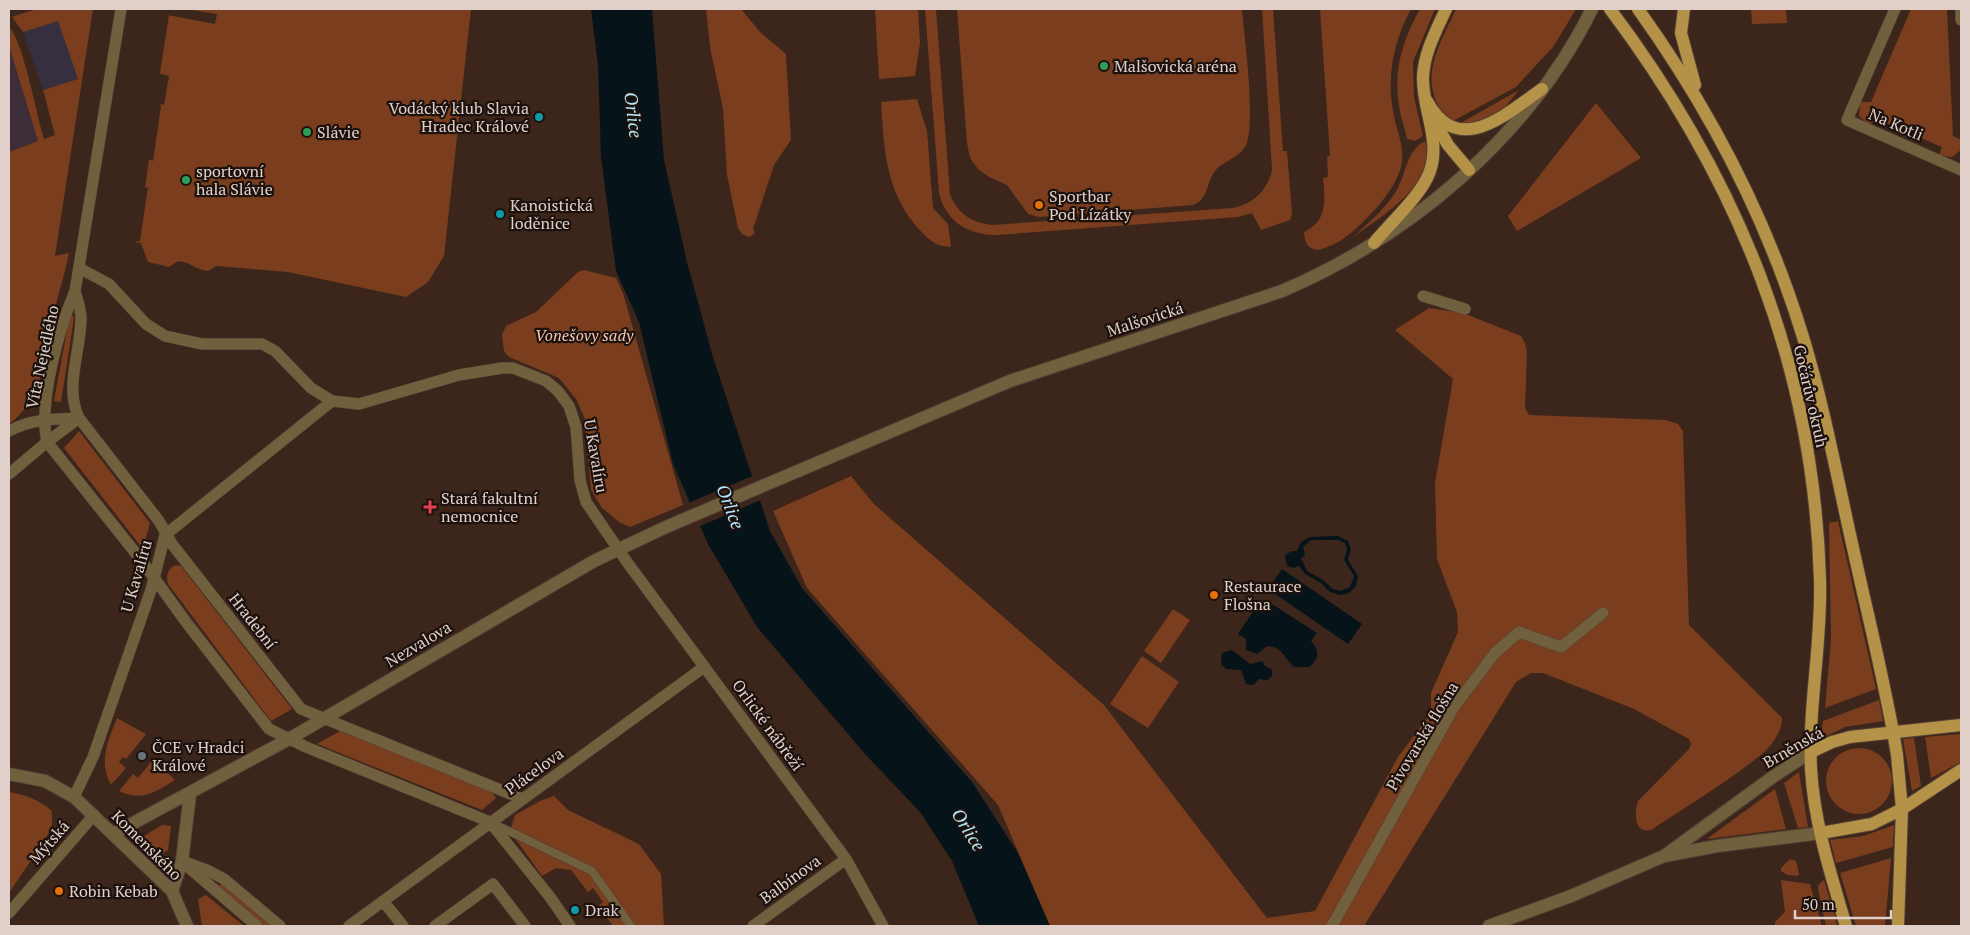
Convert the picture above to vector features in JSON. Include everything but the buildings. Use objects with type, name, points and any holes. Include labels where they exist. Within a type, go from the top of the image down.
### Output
[{"type":"main road","points":[[1374,243],[1419,190],[1429,173],[1434,143],[1423,89],[1426,58],[1446,9]]},
{"type":"main road","name":"Gočárův okruh","points":[[1610,9],[1668,90],[1718,180],[1747,243],[1771,305],[1795,385],[1810,464],[1820,581],[1811,752],[1813,793],[1821,833],[1846,926]]},
{"type":"main road","name":"Gočárův okruh","points":[[1638,9],[1701,104],[1760,223],[1783,278],[1803,336],[1819,396],[1894,732],[1902,809],[1898,926]]},
{"type":"main road","points":[[1684,9],[1681,34],[1701,104]]},
{"type":"main road","points":[[1423,89],[1430,106],[1444,122],[1452,128],[1467,130],[1492,122],[1542,88]]},
{"type":"main road","points":[[1423,89],[1430,111],[1440,131],[1469,170]]},
{"type":"main road","name":"Brněnská","points":[[1811,752],[1842,739],[1961,725]]},
{"type":"main road","name":"Brněnská","points":[[1821,833],[1864,826],[1902,809],[1961,770]]},
{"type":"street","name":"Víta Nejedlého","points":[[47,442],[45,403],[63,319],[75,291],[121,9]]},
{"type":"street","name":"Malšovická","points":[[788,474],[1010,381],[1282,291],[1323,272],[1374,243],[1438,198],[1469,170],[1510,128],[1565,56],[1592,9]]},
{"type":"street","name":"Na Kotli","points":[[1895,9],[1847,120],[1961,170]]},
{"type":"street","points":[[1961,9],[1961,20]]},
{"type":"street","name":"U Kavalíru","points":[[79,268],[109,284],[146,324],[165,336],[202,344],[262,344],[275,350],[319,395],[332,401],[345,404],[359,404],[459,375],[502,368],[513,368],[546,381],[558,391],[569,406],[576,427],[582,492],[619,549]]},
{"type":"street","name":"Víta Nejedlého","points":[[75,291],[81,316],[72,391],[74,407],[79,418]]},
{"type":"street","points":[[1423,296],[1465,309]]},
{"type":"street","name":"U Kavalíru","points":[[74,797],[93,757],[154,578],[162,543],[167,534],[332,401]]},
{"type":"street","points":[[9,431],[26,423],[79,418]]},
{"type":"street","points":[[9,474],[79,418]]},
{"type":"street","name":"Hradební","points":[[79,418],[301,710],[523,799]]},
{"type":"street","points":[[47,442],[269,729],[490,822],[592,871],[631,926]]},
{"type":"street","name":"Nezvalova","points":[[113,834],[289,739],[481,626],[619,549],[788,474]]},
{"type":"street","name":"Orlické nábřeží","points":[[619,549],[846,858],[883,926]]},
{"type":"street","name":"Pivovarská flošna","points":[[1332,926],[1454,707],[1495,653],[1519,632],[1561,647],[1604,613]]},
{"type":"street","name":"Plácelova","points":[[349,926],[704,667]]},
{"type":"street","name":"Brněnská","points":[[1664,856],[1774,776],[1811,752]]},
{"type":"street","name":"Komenského","points":[[9,774],[45,781],[74,797],[172,891],[187,926]]},
{"type":"street","points":[[172,891],[182,861],[190,794]]},
{"type":"street","name":"Mýtská","points":[[9,913],[94,815]]},
{"type":"street","points":[[490,822],[550,897],[570,926]]},
{"type":"street","name":"Brněnská","points":[[1489,926],[1571,896],[1664,856],[1717,846],[1821,833]]},
{"type":"street","name":"Balbínova","points":[[753,926],[846,858]]},
{"type":"street","points":[[182,861],[257,926]]},
{"type":"street","points":[[182,861],[224,879],[280,926]]},
{"type":"street","points":[[434,926],[493,884],[524,926]]},
{"type":"street","points":[[383,901],[403,926]]},
{"type":"shaded area","points":[[58,20],[78,79],[43,90],[23,32]]},
{"type":"shaded area","points":[[9,46],[38,141],[9,152]]},
{"type":"green space","points":[[36,9],[93,9],[55,256],[69,253],[66,269],[53,316],[45,360],[36,389],[30,402],[9,424],[9,152],[38,141],[9,46],[9,27],[24,62],[44,139],[55,135],[43,90],[78,79],[58,21],[23,32],[12,17]]},
{"type":"green space","name":"Slávie","points":[[186,9],[471,9],[444,256],[428,282],[406,297],[288,272],[216,266],[208,271],[178,261],[169,267],[148,262],[141,243],[133,242],[140,241],[148,187],[145,188],[149,159],[153,161],[160,104],[164,105],[169,76],[158,73],[160,73],[169,15],[215,24],[217,14]]},
{"type":"green space","points":[[706,9],[741,9],[760,32],[786,54],[791,140],[774,165],[753,229],[755,233],[749,237],[742,234],[738,228],[727,175],[723,109],[710,47]]},
{"type":"green space","points":[[875,9],[918,9],[920,43],[915,76],[879,79]]},
{"type":"green space","points":[[925,9],[936,9],[950,194],[957,207],[966,216],[978,222],[992,225],[1233,208],[1247,203],[1259,195],[1267,184],[1272,170],[1262,9],[1273,9],[1283,151],[1287,151],[1292,213],[1290,220],[1261,230],[1252,213],[1238,217],[997,235],[977,233],[960,225],[947,212],[939,193]]},
{"type":"green space","name":"Malšovická aréna","points":[[957,9],[1242,9],[1250,102],[1250,121],[1245,147],[1215,171],[1205,195],[1193,205],[1039,217],[1028,214],[1007,185],[989,177],[978,169],[970,158],[967,143]]},
{"type":"green space","points":[[1320,9],[1411,9],[1400,34],[1391,75],[1394,116],[1402,150],[1400,171],[1380,204],[1361,224],[1340,241],[1319,250],[1307,245],[1304,232],[1312,227],[1321,216],[1324,202],[1323,178],[1328,177],[1327,157],[1330,156]]},
{"type":"green space","points":[[1420,9],[1435,9],[1413,62],[1414,97],[1423,136],[1415,141],[1407,139],[1397,92],[1397,79],[1404,43]]},
{"type":"green space","points":[[1456,9],[1574,9],[1575,11],[1553,47],[1516,87],[1451,122],[1440,108],[1434,94],[1432,80],[1437,52]]},
{"type":"green space","points":[[1751,9],[1786,9],[1787,23],[1752,24]]},
{"type":"green space","points":[[1911,9],[1947,9],[1953,136],[1961,140],[1961,150],[1952,157],[1939,155],[1942,147],[1877,119],[1869,125],[1859,116],[1860,102],[1871,102]]},
{"type":"green space","points":[[1519,90],[1506,106],[1487,121],[1457,125]]},
{"type":"green space","points":[[917,99],[927,131],[933,208],[948,224],[951,247],[936,244],[916,226],[898,197],[888,167],[883,136],[881,102]]},
{"type":"green space","points":[[1596,103],[1641,158],[1517,231],[1508,216]]},
{"type":"green space","points":[[1425,141],[1426,157],[1423,172],[1415,185],[1391,209],[1352,238],[1391,199],[1399,186],[1410,157],[1418,146]]},
{"type":"green space","name":"Vonešovy sady","points":[[584,270],[616,278],[623,293],[683,505],[630,527],[619,522],[602,508],[591,490],[585,419],[576,399],[559,378],[509,357],[504,351],[502,335],[506,326],[536,312],[578,272]]},
{"type":"green space","points":[[1429,308],[1463,313],[1521,336],[1527,352],[1525,408],[1529,415],[1666,420],[1678,424],[1683,431],[1689,625],[1782,718],[1781,728],[1773,743],[1736,774],[1708,793],[1651,830],[1641,829],[1638,826],[1636,817],[1638,801],[1689,749],[1691,744],[1689,739],[1634,709],[1543,673],[1531,673],[1516,682],[1364,926],[1050,926],[998,805],[807,588],[773,511],[851,476],[874,504],[1104,705],[1267,918],[1315,911],[1398,757],[1431,713],[1431,693],[1458,632],[1457,612],[1437,559],[1435,483],[1453,379],[1395,330]]},
{"type":"green space","points":[[72,315],[74,318],[61,402],[54,401],[69,319]]},
{"type":"green space","points":[[79,431],[150,523],[143,549],[64,448]]},
{"type":"green space","points":[[1838,521],[1876,689],[1825,708],[1831,639],[1829,523]]},
{"type":"green space","points":[[181,566],[292,709],[271,721],[168,584],[168,572],[172,567]]},
{"type":"green space","points":[[1173,609],[1190,620],[1161,663],[1144,651]]},
{"type":"green space","points":[[1142,656],[1179,682],[1148,728],[1110,704]]},
{"type":"green space","points":[[1879,700],[1883,721],[1845,727],[1821,739],[1823,721]]},
{"type":"green space","points":[[117,718],[146,734],[126,759],[123,757],[119,762],[126,768],[111,785],[105,768],[105,759],[108,743]]},
{"type":"green space","points":[[340,731],[491,791],[496,798],[482,810],[317,744]]},
{"type":"green space","points":[[1961,734],[1961,762],[1931,778],[1925,737]]},
{"type":"green space","points":[[1914,738],[1921,786],[1912,791],[1903,739]]},
{"type":"green space","points":[[1853,748],[1865,748],[1877,753],[1887,763],[1892,775],[1890,794],[1877,809],[1865,814],[1853,814],[1841,809],[1831,799],[1826,787],[1826,775],[1831,763],[1841,753]]},
{"type":"green space","points":[[155,757],[161,761],[161,767],[175,780],[155,792],[141,796],[134,796],[119,791],[133,774],[138,778]]},
{"type":"green space","points":[[1799,772],[1808,827],[1798,828],[1784,783]]},
{"type":"green space","points":[[1775,789],[1786,829],[1708,839],[1708,838]]},
{"type":"green space","points":[[9,792],[32,798],[42,803],[52,811],[52,825],[46,838],[9,893]]},
{"type":"green space","points":[[554,796],[568,810],[639,844],[661,874],[664,926],[613,926],[598,906],[603,902],[593,888],[588,892],[571,870],[556,868],[542,876],[510,831],[515,815],[540,801]]},
{"type":"green space","points":[[162,825],[171,826],[168,850],[159,854],[151,853],[136,841]]},
{"type":"green space","points":[[1894,825],[1893,847],[1836,863],[1830,840],[1863,836]]},
{"type":"green space","points":[[1891,858],[1885,926],[1856,926],[1840,873]]},
{"type":"green space","points":[[1790,859],[1796,861],[1798,876],[1787,875],[1781,871],[1781,868]]},
{"type":"green space","points":[[1781,880],[1810,884],[1822,926],[1775,926],[1775,922],[1785,912]]},
{"type":"green space","points":[[1824,880],[1837,926],[1826,926],[1818,889],[1819,884]]},
{"type":"green space","points":[[222,883],[274,926],[264,926],[221,889],[219,886]]},
{"type":"green space","points":[[206,895],[244,926],[202,926],[198,899]]},
{"type":"water","name":"Orlice","points":[[591,9],[652,9],[664,160],[687,262],[713,357],[770,531],[802,588],[972,782],[1018,853],[1050,926],[979,926],[952,861],[920,812],[865,754],[757,627],[708,544],[673,464],[639,322],[616,271],[601,157],[598,65]]},
{"type":"water","points":[[1338,536],[1348,541],[1351,549],[1348,560],[1358,576],[1356,586],[1349,593],[1340,595],[1330,592],[1321,583],[1305,574],[1299,566],[1294,568],[1287,566],[1285,555],[1292,551],[1297,551],[1301,542],[1310,537]],"holes":[[[1311,540],[1338,540],[1345,543],[1347,549],[1344,560],[1354,576],[1350,587],[1340,591],[1333,589],[1323,580],[1307,571],[1301,558],[1305,556],[1303,547]]]},
{"type":"water","points":[[1282,569],[1362,624],[1348,644],[1268,589]]},
{"type":"water","points":[[1269,602],[1317,633],[1311,641],[1316,648],[1317,655],[1315,661],[1309,667],[1294,667],[1276,648],[1267,646],[1257,654],[1246,650],[1246,639],[1238,634],[1256,607]]},
{"type":"water","points":[[1232,650],[1250,664],[1263,661],[1264,665],[1272,670],[1272,676],[1267,680],[1259,679],[1253,685],[1246,684],[1241,670],[1226,669],[1221,664],[1222,653]]},
{"type":"pier","points":[[755,475],[763,499],[698,527],[688,503]]},
{"type":"place","name":"Malšovická aréna","points":[[1104,66]]},
{"type":"place","name":"Vodácký klub Slavia Hradec Králové","points":[[539,117]]},
{"type":"place","name":"Slávie","points":[[307,132]]},
{"type":"place","name":"sportovní hala Slávie","points":[[186,180]]},
{"type":"place","name":"Sportbar Pod Lízátky","points":[[1039,205]]},
{"type":"place","name":"Kanoistická loděnice","points":[[500,214]]},
{"type":"place","name":"Stará fakultní nemocnice","points":[[430,507]]},
{"type":"place","name":"Restaurace Flošna","points":[[1214,595]]},
{"type":"place","name":"ČCE v Hradci Králové","points":[[142,756]]},
{"type":"place","name":"Robin Kebab","points":[[59,891]]},
{"type":"place","name":"Drak","points":[[575,910]]}]
